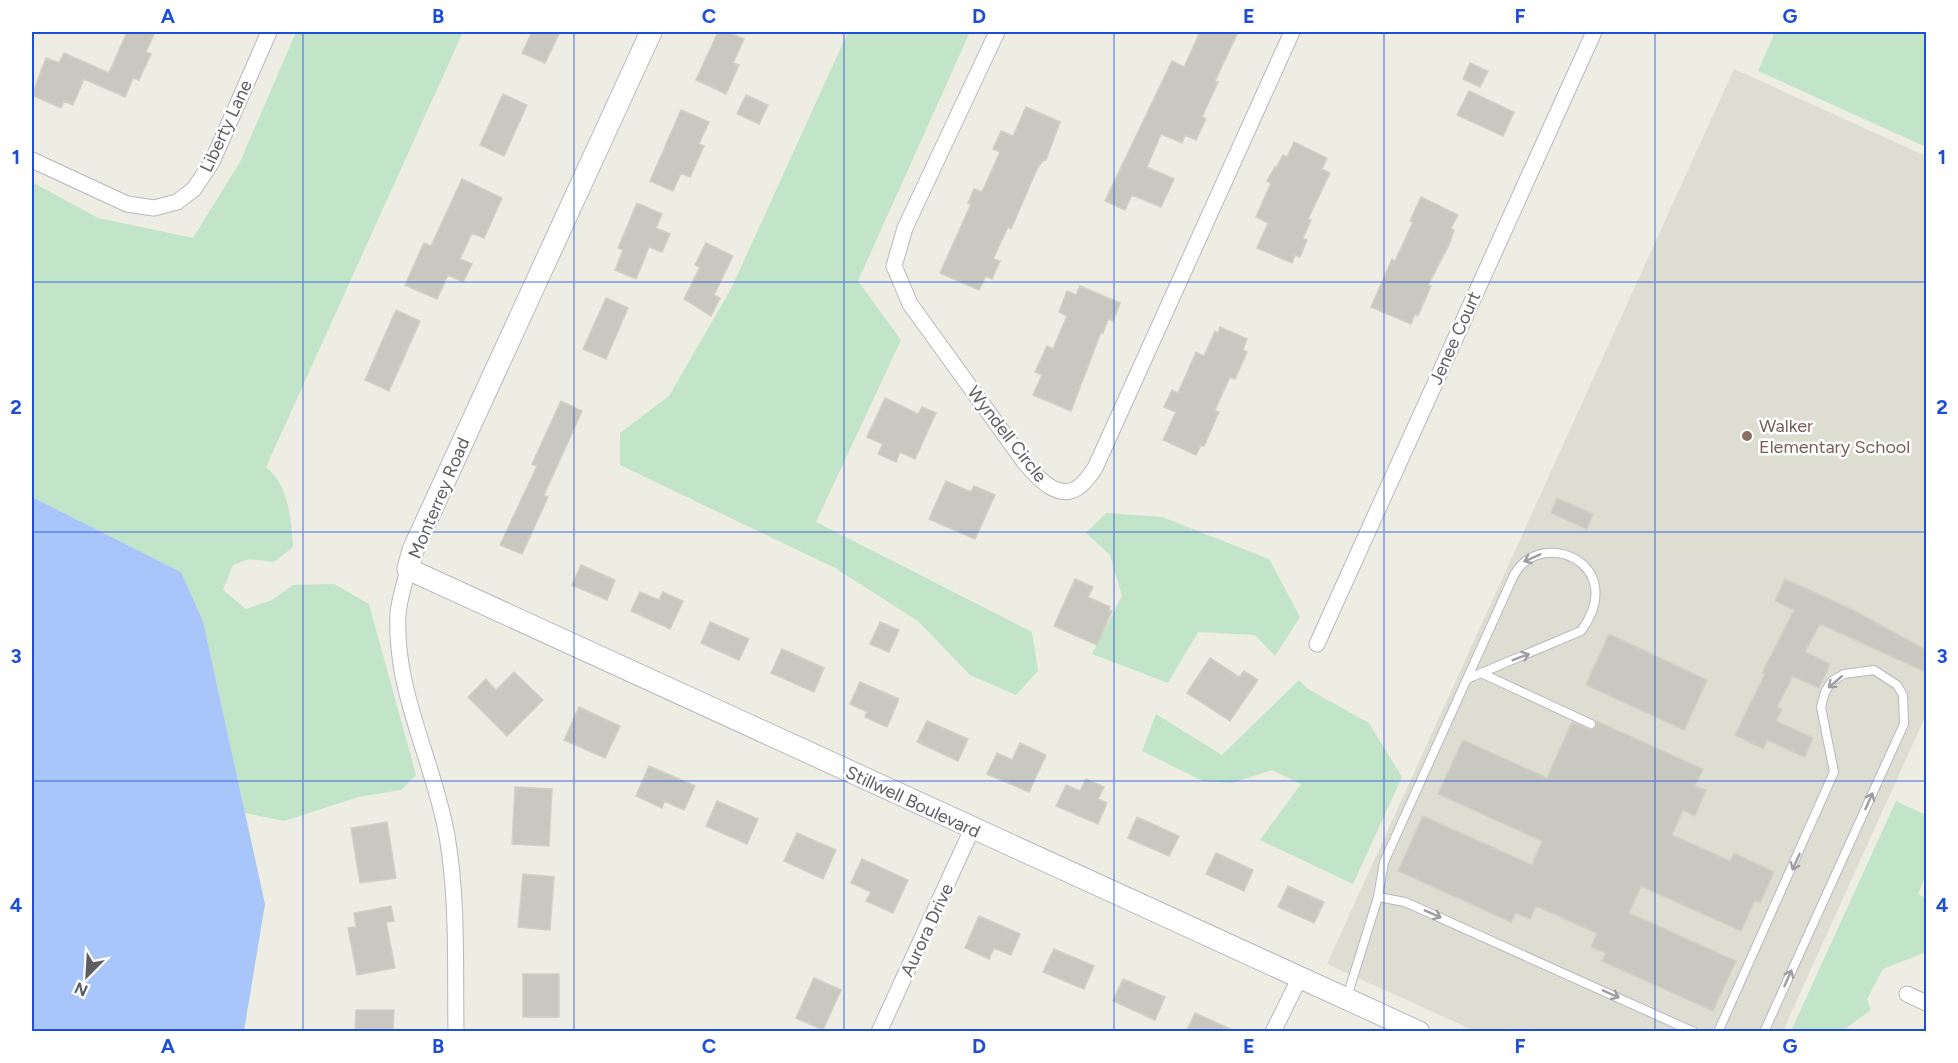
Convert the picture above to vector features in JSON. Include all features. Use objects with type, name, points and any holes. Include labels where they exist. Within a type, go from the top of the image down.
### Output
[{"type":"street","name":"Liberty Lane","points":[[32,160],[127,204],[154,208],[177,202],[194,189],[212,162],[269,32]]},
{"type":"street","name":"Monterrey Road","points":[[456,1032],[453,880],[447,836],[442,811],[415,728],[400,652],[398,612],[413,550],[651,32]]},
{"type":"street","name":"Wyndell Circle","points":[[997,32],[905,228],[894,266],[910,304],[1025,463],[1050,488],[1065,490],[1078,488],[1095,468],[1292,32]]},
{"type":"street","name":"Jenee Court","points":[[1317,644],[1594,32]]},
{"type":"street","name":"Stillwell Boulevard","points":[[408,569],[1419,1032]]},
{"type":"street","name":"Aurora Drive","points":[[879,1032],[972,829]]},
{"type":"street","points":[[1273,1032],[1300,977]]},
{"type":"street","points":[[1907,994],[1926,1003]]},
{"type":"lane","points":[[1346,998],[1377,897],[1384,862],[1467,679],[1520,565],[1529,558],[1551,554],[1573,558],[1586,565],[1595,580],[1596,597],[1592,615],[1581,631],[1467,679]]},
{"type":"lane","points":[[1718,1032],[1834,772],[1821,707],[1825,692],[1832,681],[1844,674],[1874,670],[1897,685],[1903,695],[1904,724],[1764,1032]]},
{"type":"lane","points":[[1481,673],[1591,724]]},
{"type":"lane","points":[[1377,897],[1405,902],[1694,1032]]},
{"type":"shaded area","name":"Walker Elementary School","points":[[1734,69],[1926,156],[1926,715],[1783,1031],[1475,1031],[1327,964]]},
{"type":"green space","points":[[296,32],[463,32],[266,467],[280,483],[284,493],[290,514],[293,547],[274,562],[249,559],[233,565],[223,590],[246,609],[272,600],[293,585],[334,584],[369,604],[416,775],[401,790],[358,797],[284,821],[245,813],[203,621],[181,572],[32,497],[32,182],[98,218],[193,238],[240,162]]},
{"type":"green space","points":[[848,32],[970,32],[858,281],[901,340],[816,522],[1032,632],[1038,671],[1016,695],[970,675],[918,621],[835,568],[620,465],[620,433],[669,396],[731,289]]},
{"type":"green space","points":[[1775,32],[1926,32],[1926,147],[1758,71]]},
{"type":"green space","points":[[1106,513],[1162,517],[1269,559],[1300,617],[1275,656],[1255,635],[1198,632],[1168,683],[1092,654],[1122,596],[1110,555],[1086,533]]},
{"type":"green space","points":[[1299,680],[1308,689],[1369,723],[1402,777],[1353,884],[1260,840],[1301,784],[1272,770],[1232,783],[1203,781],[1142,751],[1156,714],[1222,755]]},
{"type":"green space","points":[[1896,801],[1926,815],[1926,876],[1918,894],[1926,898],[1926,952],[1883,969],[1867,999],[1871,1010],[1842,1031],[1791,1031]]},
{"type":"water","points":[[32,497],[181,572],[203,621],[265,904],[244,1031],[32,1031]]},
{"type":"building","points":[[127,32],[155,32],[146,52],[151,54],[139,80],[133,78],[125,97],[84,79],[73,105],[64,101],[61,108],[32,95],[46,58],[59,63],[64,53],[109,73]]},
{"type":"building","points":[[532,32],[560,32],[545,63],[522,53]]},
{"type":"building","points":[[718,32],[727,32],[744,39],[733,63],[739,65],[726,94],[696,80]]},
{"type":"building","points":[[1200,32],[1238,32],[1215,81],[1218,82],[1202,117],[1206,119],[1196,140],[1185,135],[1182,143],[1161,134],[1147,167],[1174,179],[1161,207],[1132,195],[1125,210],[1105,201],[1172,61],[1184,67]]},
{"type":"building","points":[[1470,63],[1488,71],[1480,87],[1463,79]]},
{"type":"building","points":[[1469,91],[1514,112],[1503,136],[1457,115]]},
{"type":"building","points":[[503,94],[527,105],[504,156],[480,145]]},
{"type":"building","points":[[746,95],[768,105],[759,124],[737,114]]},
{"type":"building","points":[[1026,107],[1060,122],[1046,160],[1044,159],[1037,169],[1011,229],[1008,227],[993,259],[1000,261],[992,279],[986,276],[979,290],[940,273],[971,204],[968,203],[974,189],[982,192],[1000,152],[993,149],[1001,131],[1013,136]]},
{"type":"building","points":[[681,110],[709,122],[699,144],[704,146],[690,177],[681,173],[673,191],[650,181]]},
{"type":"building","points":[[1294,142],[1327,158],[1322,169],[1330,173],[1308,219],[1311,220],[1303,238],[1307,240],[1300,257],[1295,255],[1292,263],[1257,248],[1268,223],[1256,217],[1271,183],[1267,181],[1283,155],[1287,157]]},
{"type":"building","points":[[462,179],[502,198],[484,238],[472,233],[460,259],[472,264],[463,282],[448,275],[437,299],[405,285],[424,243],[431,246]]},
{"type":"building","points":[[1421,197],[1458,215],[1451,228],[1454,230],[1449,245],[1428,285],[1431,286],[1418,316],[1415,314],[1411,324],[1371,307],[1392,259],[1395,261],[1413,222],[1410,221]]},
{"type":"building","points":[[637,203],[662,214],[656,228],[670,234],[662,252],[649,247],[636,279],[615,270],[623,250],[618,248]]},
{"type":"building","points":[[706,243],[733,256],[714,295],[720,298],[711,316],[684,299],[700,267],[695,265]]},
{"type":"building","points":[[1080,286],[1120,303],[1113,321],[1108,319],[1103,333],[1101,332],[1071,411],[1033,395],[1042,375],[1035,372],[1047,346],[1053,349],[1067,316],[1059,312],[1067,291],[1076,295]]},
{"type":"building","points":[[606,298],[628,308],[606,359],[583,349]]},
{"type":"building","points":[[396,310],[420,321],[389,391],[365,380]]},
{"type":"building","points":[[1220,327],[1247,339],[1243,350],[1247,352],[1235,379],[1230,377],[1215,410],[1219,412],[1204,446],[1201,445],[1196,455],[1163,440],[1176,412],[1164,407],[1172,390],[1178,393],[1196,352],[1204,356],[1215,331],[1218,333]]},
{"type":"building","points":[[885,398],[918,414],[922,407],[936,413],[915,459],[900,452],[896,462],[878,454],[883,444],[867,437]]},
{"type":"building","points":[[561,401],[582,411],[544,495],[548,497],[522,554],[500,545],[537,466],[532,464]]},
{"type":"building","points":[[946,481],[971,492],[974,486],[995,495],[975,539],[929,519]]},
{"type":"building","points":[[1557,498],[1593,514],[1587,529],[1551,513]]},
{"type":"building","points":[[581,565],[615,580],[607,600],[572,585]]},
{"type":"building","points":[[1075,579],[1093,587],[1088,597],[1110,607],[1109,610],[1112,611],[1097,645],[1054,626]]},
{"type":"building","points":[[1785,579],[1853,610],[1926,650],[1926,672],[1820,624],[1805,652],[1830,664],[1819,688],[1793,676],[1777,707],[1782,709],[1776,721],[1813,738],[1805,757],[1767,740],[1763,749],[1735,735],[1765,674],[1762,673],[1794,610],[1775,601]]},
{"type":"building","points":[[640,592],[659,600],[663,592],[683,601],[670,629],[631,611]]},
{"type":"building","points":[[710,622],[749,639],[739,660],[701,643]]},
{"type":"building","points":[[880,622],[899,630],[889,652],[870,644]]},
{"type":"building","points":[[1609,634],[1707,680],[1684,730],[1586,685]]},
{"type":"building","points":[[782,649],[824,668],[814,692],[771,673]]},
{"type":"building","points":[[1210,658],[1239,677],[1244,671],[1258,680],[1230,721],[1187,693]]},
{"type":"building","points":[[514,672],[543,700],[507,736],[468,697],[486,679],[496,690]]},
{"type":"building","points":[[860,682],[899,699],[887,727],[865,717],[867,712],[850,704]]},
{"type":"building","points":[[579,707],[620,726],[605,758],[564,740]]},
{"type":"building","points":[[927,721],[968,739],[958,761],[917,742]]},
{"type":"building","points":[[1596,721],[1703,769],[1695,786],[1706,790],[1695,816],[1683,810],[1672,835],[1730,861],[1734,853],[1774,872],[1760,903],[1755,900],[1741,931],[1641,886],[1629,913],[1736,961],[1713,1011],[1602,961],[1606,953],[1591,947],[1597,933],[1536,906],[1530,919],[1516,913],[1511,922],[1398,871],[1423,816],[1532,865],[1542,841],[1438,794],[1463,740],[1547,778],[1572,722],[1591,730],[1596,727]]},
{"type":"building","points":[[1020,743],[1046,755],[1029,792],[987,774],[997,753],[1012,760]]},
{"type":"building","points":[[649,766],[695,786],[684,810],[664,801],[662,808],[636,796]]},
{"type":"building","points":[[1086,779],[1104,787],[1098,799],[1107,803],[1098,824],[1056,806],[1066,785],[1080,791]]},
{"type":"building","points":[[515,787],[552,789],[549,846],[512,844]]},
{"type":"building","points":[[717,801],[758,819],[747,844],[706,826]]},
{"type":"building","points":[[1137,817],[1179,836],[1169,856],[1128,838]]},
{"type":"building","points":[[387,822],[396,878],[360,883],[351,828]]},
{"type":"building","points":[[797,833],[836,850],[823,879],[784,861]]},
{"type":"building","points":[[1216,853],[1253,870],[1244,891],[1206,874]]},
{"type":"building","points":[[862,859],[908,880],[893,913],[866,901],[871,892],[851,883]]},
{"type":"building","points":[[523,874],[554,877],[550,930],[518,927]]},
{"type":"building","points":[[1288,886],[1324,902],[1314,923],[1278,907]]},
{"type":"building","points":[[391,906],[394,921],[386,922],[395,968],[357,975],[348,928],[356,927],[354,913]]},
{"type":"building","points":[[979,916],[1020,934],[1011,955],[994,948],[989,959],[965,948]]},
{"type":"building","points":[[1054,949],[1094,966],[1084,989],[1043,972]]},
{"type":"building","points":[[523,974],[559,974],[559,1017],[523,1017]]},
{"type":"building","points":[[814,978],[841,990],[823,1030],[796,1018]]},
{"type":"building","points":[[1123,979],[1165,997],[1155,1020],[1113,1001]]},
{"type":"building","points":[[356,1010],[394,1010],[393,1032],[355,1032]]},
{"type":"building","points":[[1195,1013],[1237,1032],[1186,1032]]},
{"type":"place","name":"Walker Elementary School","points":[[1747,436]]}]
